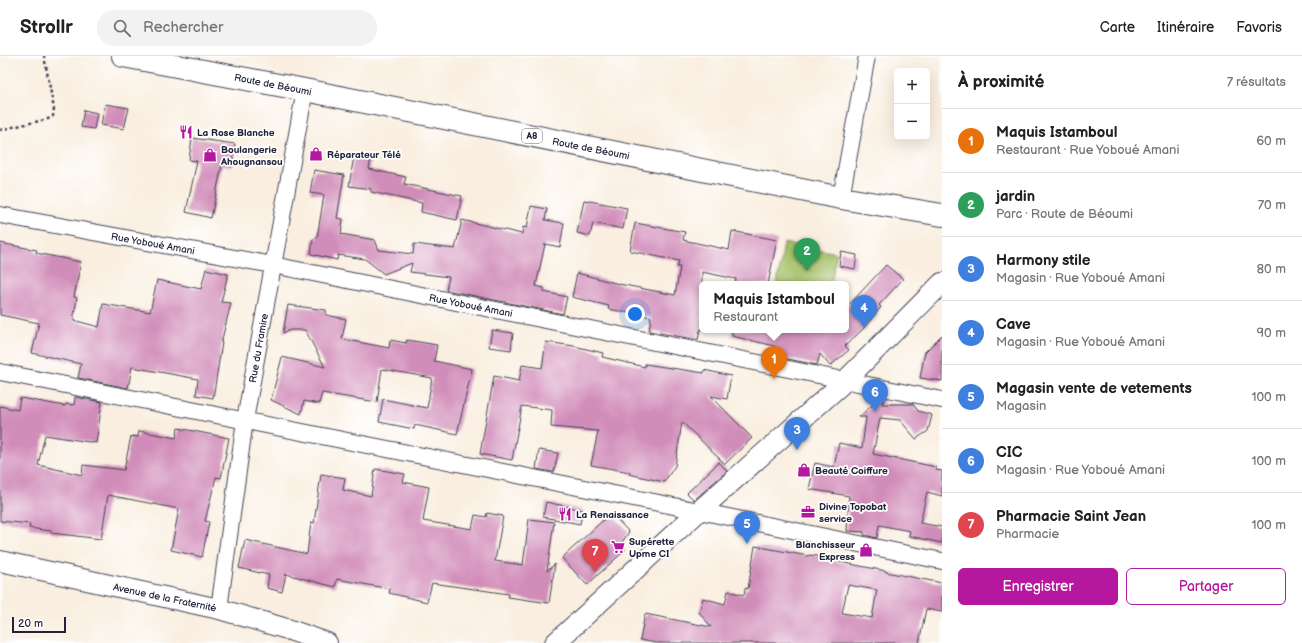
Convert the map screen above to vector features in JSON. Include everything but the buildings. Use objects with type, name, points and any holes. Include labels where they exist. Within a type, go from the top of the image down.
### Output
[{"type":"main road","name":"Route de Béoumi","points":[[123,56],[305,90],[841,198],[942,215]]},
{"type":"street","points":[[841,198],[867,56]]},
{"type":"street","name":"Rue du Framire","points":[[219,609],[245,420],[305,90]]},
{"type":"street","name":"Rue Yoboué Amani","points":[[0,215],[273,265],[942,400]]},
{"type":"street","points":[[555,643],[699,511],[846,381],[942,283]]},
{"type":"street","points":[[0,372],[699,511],[942,561]]},
{"type":"street","name":"Avenue de la Fraternité","points":[[0,561],[219,609],[287,629],[327,643]]},
{"type":"path","points":[[0,130],[48,119],[53,116],[54,109],[44,56]]},
{"type":"green space","points":[[784,243],[837,253],[832,281],[778,281]]},
{"type":"place","name":"La Rose Blanche","points":[[186,132]]},
{"type":"place","name":"Réparateur Télé","points":[[316,154]]},
{"type":"place","name":"Boulangerie Ahougnansou","points":[[210,155]]},
{"type":"place","name":"jardin","points":[[807,271]]},
{"type":"place","name":"Cave","points":[[864,328]]},
{"type":"place","name":"Maquis Istamboul","points":[[774,379]]},
{"type":"place","name":"CIC","points":[[875,412]]},
{"type":"place","name":"Harmony stile","points":[[797,450]]},
{"type":"place","name":"Beauté Coiffure","points":[[804,470]]},
{"type":"place","name":"Divine Topobat service","points":[[808,512]]},
{"type":"place","name":"La Renaissance","points":[[565,514]]},
{"type":"place","name":"Magasin vente de vetements","points":[[747,544]]},
{"type":"place","name":"Supérette Upme CI","points":[[618,547]]},
{"type":"place","name":"Blanchisseur Express","points":[[866,550]]},
{"type":"place","name":"Pharmacie Saint Jean","points":[[595,572]]}]
